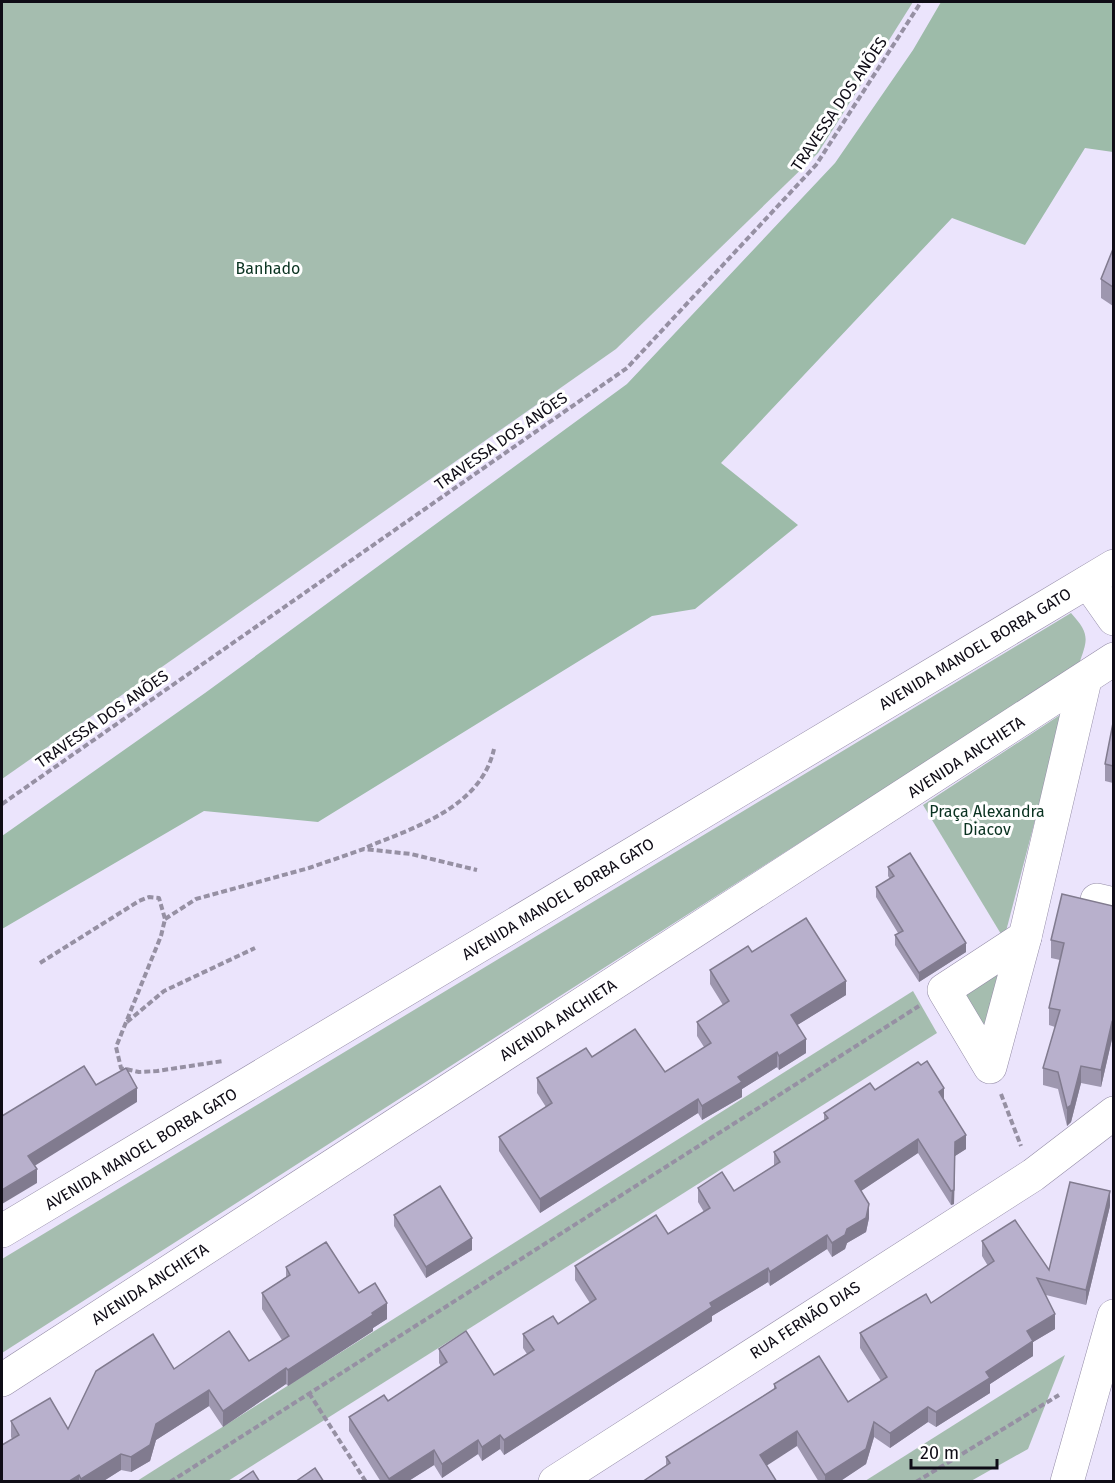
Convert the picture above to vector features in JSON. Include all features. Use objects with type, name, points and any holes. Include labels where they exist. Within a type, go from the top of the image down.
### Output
[{"type":"main road","points":[[1101,574],[1113,619]]},
{"type":"main road","name":"AVENIDA MANOEL BORBA GATO","points":[[2,1231],[1101,574]]},
{"type":"main road","name":"AVENIDA ANCHIETA","points":[[2,1380],[1085,680],[1113,659]]},
{"type":"main road","points":[[990,1067],[1025,937],[1085,680]]},
{"type":"main road","points":[[990,1067],[944,990],[1025,937]]},
{"type":"main road","name":"RUA FERNÃO DIAS","points":[[555,1482],[1044,1166],[1113,1113]]},
{"type":"main road","name":"RUA FERNÃO DIAS","points":[[1044,1166],[1097,1139],[1113,1137]]},
{"type":"main road","points":[[1067,1482],[1113,1317]]},
{"type":"path","name":"TRAVESSA DOS ANÕES","points":[[2,804],[627,368],[816,165],[921,2]]},
{"type":"path","points":[[165,919],[196,899],[309,868],[364,849],[435,817],[461,802],[476,787],[491,763],[494,749]]},
{"type":"path","points":[[364,849],[411,854],[477,870]]},
{"type":"path","points":[[40,963],[139,901],[149,897],[159,898],[165,919],[161,936],[116,1047],[121,1068],[139,1072],[157,1071],[207,1065],[241,1055],[258,1080]]},
{"type":"path","points":[[126,1023],[164,991],[184,979],[213,970],[255,948]]},
{"type":"path","points":[[170,1482],[944,990]]},
{"type":"path","points":[[990,1067],[1044,1166]]},
{"type":"path","points":[[916,1482],[1097,1372]]},
{"type":"path","points":[[309,1393],[366,1482]]},
{"type":"green space","name":"Banhado","points":[[2,2],[913,2],[818,153],[616,349],[2,779]]},
{"type":"green space","points":[[941,2],[1113,2],[1113,152],[1085,148],[1025,245],[952,218],[721,463],[798,525],[695,609],[652,616],[318,822],[204,811],[2,929],[2,836],[205,693],[627,384],[835,163],[913,50]]},
{"type":"green space","points":[[1071,613],[1082,626],[1086,637],[1079,664],[2,1353],[2,1259]]},
{"type":"green space","name":"Praça Alexandra Diacov","points":[[1063,713],[1004,939],[923,805]]},
{"type":"green space","points":[[1006,964],[986,1036],[959,993]]},
{"type":"green space","points":[[913,991],[937,1033],[228,1481],[137,1481]]},
{"type":"green space","points":[[1065,1355],[1028,1449],[971,1481],[865,1481]]},
{"type":"building","points":[[1113,249],[1113,287],[1101,279]]},
{"type":"building","points":[[1113,723],[1113,766],[1105,764]]},
{"type":"building","points":[[910,853],[966,943],[919,973],[895,935],[903,931],[876,887],[894,876],[888,867]]},
{"type":"building","points":[[1062,894],[1113,906],[1113,1023],[1101,1070],[1081,1066],[1071,1105],[1067,1108],[1058,1072],[1043,1068],[1060,1010],[1049,1008],[1064,943],[1051,940]]},
{"type":"building","points":[[806,918],[846,981],[791,1015],[806,1039],[779,1056],[777,1052],[738,1077],[742,1082],[702,1106],[698,1099],[540,1199],[499,1137],[552,1103],[537,1078],[586,1048],[592,1057],[635,1029],[665,1072],[711,1043],[697,1022],[729,1001],[710,970],[748,946],[752,952]]},
{"type":"building","points":[[927,1061],[944,1088],[939,1092],[966,1135],[955,1142],[954,1190],[951,1191],[918,1139],[855,1181],[869,1204],[866,1218],[847,1229],[845,1235],[832,1243],[827,1235],[770,1272],[768,1268],[710,1303],[712,1307],[504,1440],[500,1435],[482,1447],[478,1440],[442,1464],[434,1450],[389,1479],[349,1417],[384,1395],[388,1401],[447,1362],[439,1349],[466,1331],[494,1375],[534,1350],[523,1334],[553,1316],[558,1324],[596,1299],[575,1266],[656,1215],[668,1234],[710,1208],[698,1188],[722,1172],[734,1191],[780,1162],[774,1152],[828,1118],[824,1113],[870,1083],[875,1090],[918,1062],[921,1065]]},
{"type":"building","points":[[84,1066],[96,1085],[126,1068],[137,1088],[28,1156],[37,1169],[2,1190],[2,1116]]},
{"type":"building","points":[[1070,1182],[1110,1191],[1086,1290],[1037,1278],[1055,1314],[1027,1331],[1033,1341],[986,1372],[990,1378],[936,1412],[928,1407],[890,1433],[874,1422],[866,1449],[825,1475],[797,1431],[760,1455],[777,1482],[642,1482],[670,1463],[666,1457],[776,1388],[774,1384],[819,1356],[848,1402],[887,1377],[860,1333],[926,1294],[931,1303],[994,1261],[982,1241],[1015,1220],[1049,1270]]},
{"type":"building","points":[[440,1186],[472,1238],[426,1267],[394,1215]]},
{"type":"building","points":[[326,1242],[359,1293],[375,1283],[387,1303],[372,1313],[373,1315],[288,1370],[286,1368],[223,1411],[209,1390],[156,1424],[150,1445],[131,1457],[121,1454],[81,1479],[79,1475],[68,1482],[2,1482],[2,1445],[19,1435],[11,1421],[50,1398],[68,1429],[96,1371],[153,1334],[174,1369],[229,1331],[249,1361],[289,1336],[262,1293],[290,1275],[286,1267]]},
{"type":"building","points":[[315,1468],[324,1482],[295,1482]]},
{"type":"building","points":[[253,1471],[260,1482],[237,1482]]}]
